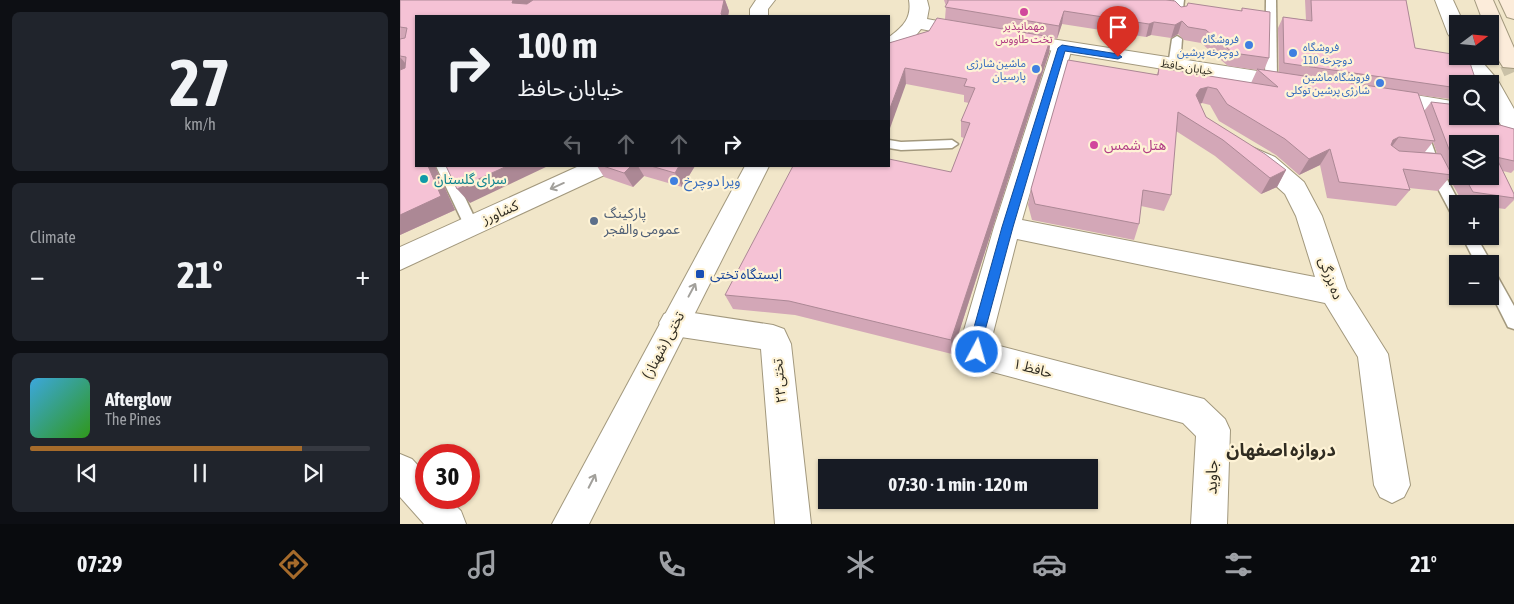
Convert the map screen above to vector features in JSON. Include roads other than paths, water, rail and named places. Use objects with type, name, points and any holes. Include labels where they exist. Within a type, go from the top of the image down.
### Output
[{"type":"main road","points":[[1484,0],[1510,63]]},
{"type":"main road","points":[[1508,0],[1514,13]]},
{"type":"street","points":[[759,15],[760,9],[766,0]]},
{"type":"street","points":[[890,44],[903,38],[916,23],[921,8],[918,0]]},
{"type":"street","points":[[1444,0],[1450,15]]},
{"type":"street","name":"خیابان حافظ","points":[[916,23],[1062,48],[1308,86]]},
{"type":"street","name":"حافظ ۱","points":[[1062,48],[1007,227],[977,338],[977,352],[989,357],[1193,410],[1213,430]]},
{"type":"street","points":[[1473,65],[1481,75]]},
{"type":"street","points":[[1364,94],[1449,107]]},
{"type":"street","name":"ده بزرگی","points":[[1229,142],[1266,163],[1295,188],[1309,216],[1334,293],[1373,354],[1392,485]]},
{"type":"street","name":"کشاورز","points":[[400,259],[600,167]]},
{"type":"street","name":"تختی ( شهناز )","points":[[570,524],[756,167]]},
{"type":"street","points":[[1007,227],[1334,293]]},
{"type":"street","name":"تختی۲۳","points":[[674,323],[773,338],[776,344],[793,524]]},
{"type":"street","name":"جاوید","points":[[1209,524],[1213,430]]},
{"type":"street","points":[[400,471],[448,524]]},
{"type":"lane","points":[[1178,15],[1179,0]]},
{"type":"lane","points":[[1271,0],[1271,80]]},
{"type":"lane","points":[[1174,66],[1176,39]]},
{"type":"lane","points":[[1411,101],[1432,164],[1449,196]]},
{"type":"lane","points":[[890,144],[901,146],[952,144]]},
{"type":"lane","points":[[1414,162],[1432,164]]},
{"type":"lane","points":[[443,167],[471,225]]},
{"type":"lane","points":[[1499,293],[1514,322]]},
{"type":"tunnel","points":[[1510,63],[1514,72]]},
{"type":"place","name":"مهمانپذیر تخت طاووس","points":[[1024,12]]},
{"type":"place","name":"فروشگاه دوچرخه پرشین","points":[[1249,45]]},
{"type":"place","name":"فروشگاه دوچرخه 110","points":[[1293,53]]},
{"type":"place","name":"ماشین شارژی پارسيان","points":[[1036,69]]},
{"type":"place","name":"فروشگاه ماشین شارژی پرشین توکلی","points":[[1380,83]]},
{"type":"place","name":"هتل شمس","points":[[1094,145]]},
{"type":"place","name":"سرای گلستان","points":[[424,179]]},
{"type":"place","name":"ویرا دوچرخ","points":[[674,181]]},
{"type":"place","name":"پارکینگ عمومی والفجر","points":[[594,221]]},
{"type":"place","name":"ایستگاه تختی","points":[[700,274]]},
{"type":"district","name":"دروازه اصفهان","points":[[1281,450]]}]
